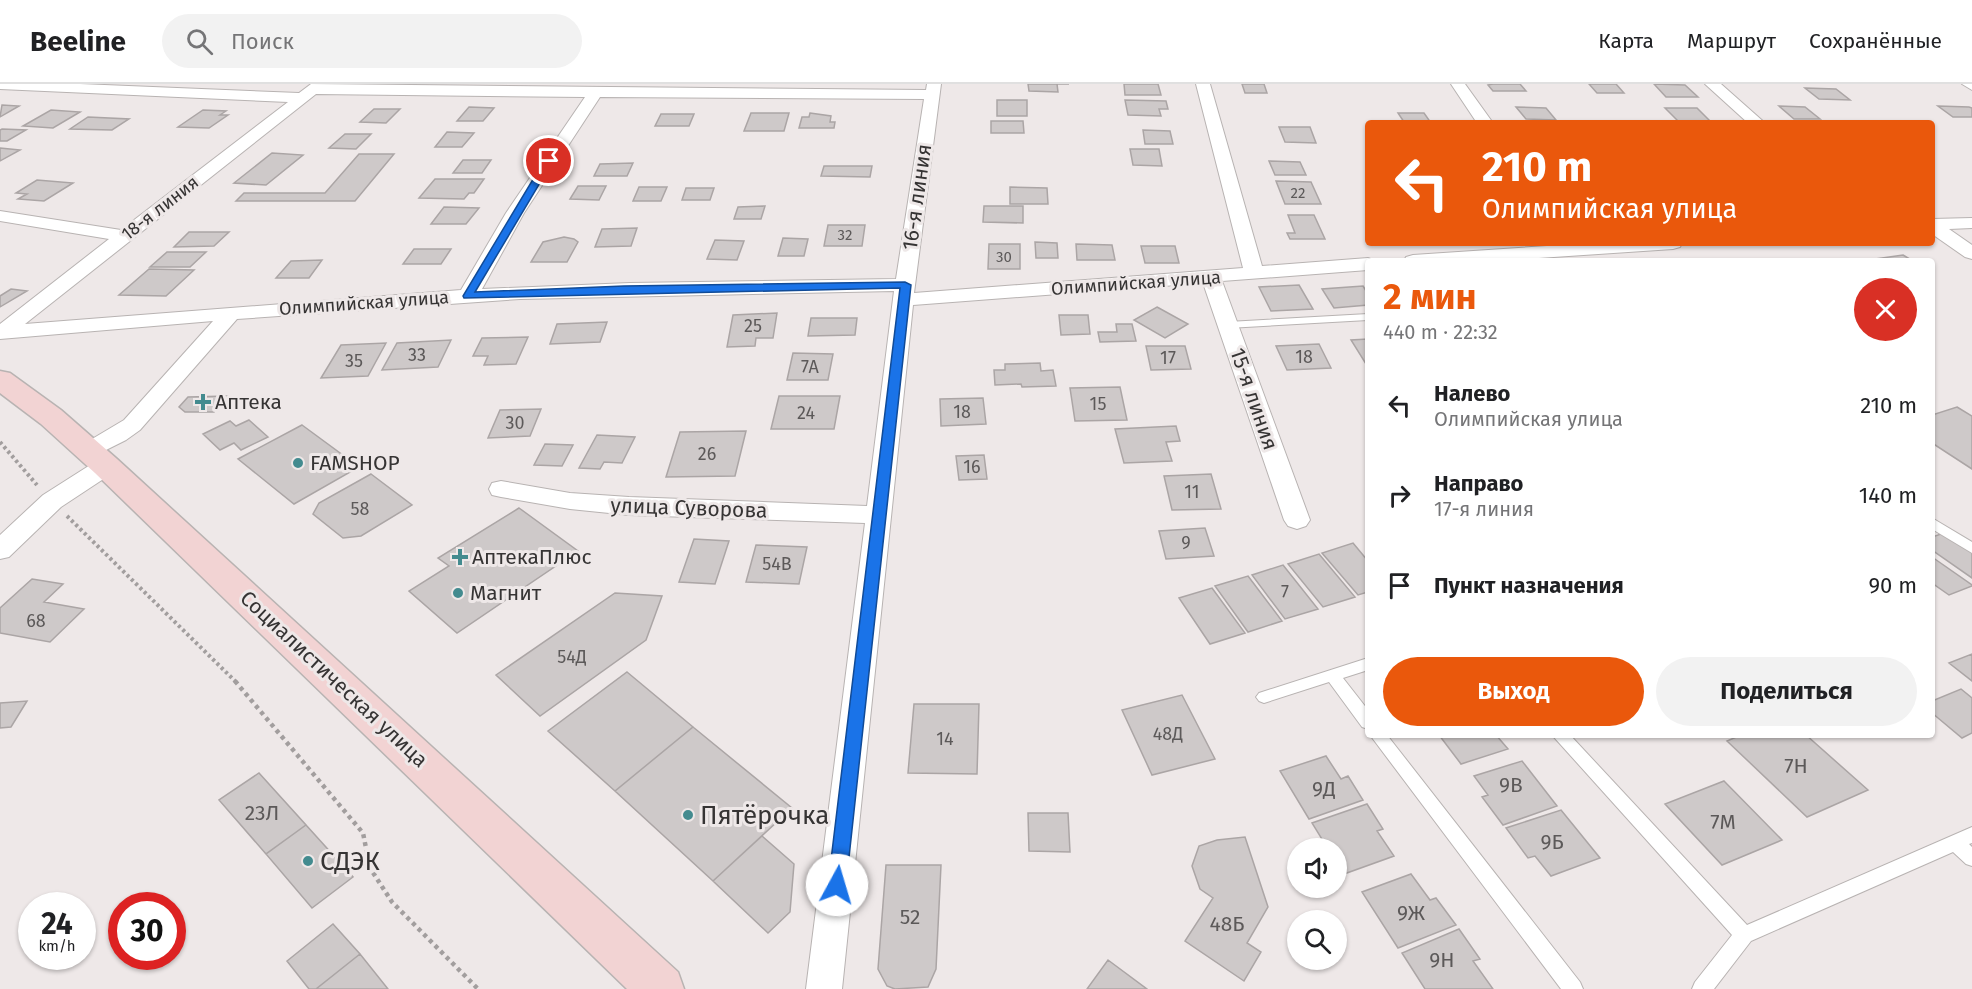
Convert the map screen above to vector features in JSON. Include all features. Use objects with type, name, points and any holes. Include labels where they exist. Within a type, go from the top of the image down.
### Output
[{"type":"street","points":[[1203,84],[1254,273]]},
{"type":"street","points":[[1458,84],[1483,120]]},
{"type":"street","points":[[1712,84],[1754,120]]},
{"type":"street","points":[[0,86],[595,93],[933,89]]},
{"type":"street","name":"16-я линия","points":[[824,989],[905,292],[933,89]]},
{"type":"street","name":"18-я линия","points":[[1,333],[312,91]]},
{"type":"street","points":[[468,296],[515,213],[595,93]]},
{"type":"street","points":[[0,216],[123,236]]},
{"type":"street","points":[[1935,225],[1972,223]]},
{"type":"street","points":[[1935,227],[1972,252]]},
{"type":"street","points":[[1444,258],[1568,246]]},
{"type":"street","name":"Олимпийская улица","points":[[1,333],[311,305],[468,296],[636,289],[905,292],[1211,278],[1365,264]]},
{"type":"street","name":"15-я линия","points":[[1211,278],[1297,520]]},
{"type":"street","points":[[0,550],[98,458],[118,435],[132,425],[230,314]]},
{"type":"street","name":"Социалистическая улица","points":[[0,379],[51,417],[98,458],[661,989]]},
{"type":"street","name":"улица Суворова","points":[[501,489],[570,501],[629,506],[878,515]]},
{"type":"lane","points":[[1227,325],[1365,317]]},
{"type":"lane","points":[[1935,525],[1972,548]]},
{"type":"lane","points":[[1264,697],[1365,665]]},
{"type":"lane","points":[[1333,676],[1365,718]]},
{"type":"lane","points":[[1380,738],[1572,989]]},
{"type":"lane","points":[[1563,738],[1744,935]]},
{"type":"lane","points":[[1702,989],[1744,935],[1972,835]]},
{"type":"lane","points":[[1955,843],[1972,858]]},
{"type":"path","points":[[0,442],[52,501],[237,683],[363,833],[370,868],[392,902],[478,989]]},
{"type":"building","points":[[1028,84],[1057,84],[1058,92],[1029,91]]},
{"type":"building","points":[[1124,84],[1158,84],[1161,95],[1125,95]]},
{"type":"building","points":[[1242,84],[1264,84],[1267,93],[1245,93]]},
{"type":"building","points":[[1520,84],[1526,91],[1493,91],[1488,85]]},
{"type":"building","points":[[1589,84],[1616,84],[1624,93],[1597,93]]},
{"type":"building","points":[[1654,84],[1685,85],[1698,97],[1666,97]]},
{"type":"building","points":[[1805,88],[1836,89],[1850,100],[1819,99]]},
{"type":"building","points":[[997,100],[1027,100],[1027,116],[997,116]]},
{"type":"building","points":[[1125,100],[1166,101],[1168,109],[1159,109],[1161,116],[1128,115]]},
{"type":"building","points":[[2,105],[19,106],[0,117]]},
{"type":"building","points":[[1779,106],[1805,107],[1820,119],[1794,119]]},
{"type":"building","points":[[1938,106],[1969,107],[1972,108],[1972,117],[1953,117]]},
{"type":"building","points":[[469,107],[494,108],[483,121],[457,121]]},
{"type":"building","points":[[1516,107],[1546,108],[1556,120],[1526,119]]},
{"type":"building","points":[[1665,108],[1697,108],[1709,120],[1677,120]]},
{"type":"building","points":[[374,109],[400,109],[386,123],[360,122]]},
{"type":"building","points":[[51,110],[80,112],[53,128],[23,126]]},
{"type":"building","points":[[203,110],[226,111],[220,115],[228,115],[209,128],[178,127]]},
{"type":"building","points":[[751,113],[789,113],[784,131],[744,131]]},
{"type":"building","points":[[810,113],[831,116],[830,122],[835,122],[834,128],[799,128],[802,117],[809,117]]},
{"type":"building","points":[[1398,113],[1424,113],[1429,120],[1403,120]]},
{"type":"building","points":[[661,114],[694,114],[689,126],[655,126]]},
{"type":"building","points":[[88,117],[129,119],[112,130],[70,129]]},
{"type":"building","points":[[991,121],[1023,121],[1024,133],[991,133]]},
{"type":"building","points":[[1279,127],[1310,127],[1316,143],[1285,142]]},
{"type":"building","points":[[0,130],[26,130],[7,141],[0,141]]},
{"type":"building","points":[[1143,130],[1170,131],[1173,144],[1145,144]]},
{"type":"building","points":[[447,132],[474,133],[462,147],[435,147]]},
{"type":"building","points":[[345,134],[371,134],[356,149],[329,148]]},
{"type":"building","points":[[0,148],[20,150],[0,161]]},
{"type":"building","points":[[1130,149],[1159,149],[1162,166],[1133,165]]},
{"type":"building","points":[[272,153],[303,155],[266,185],[234,183]]},
{"type":"building","points":[[359,154],[394,154],[355,201],[236,201],[244,193],[325,193]]},
{"type":"building","points":[[463,160],[491,160],[482,173],[453,173]]},
{"type":"building","points":[[1269,161],[1300,162],[1306,175],[1275,175]]},
{"type":"building","points":[[633,163],[627,176],[594,176],[600,164]]},
{"type":"building","points":[[824,166],[872,166],[870,177],[821,176]]},
{"type":"building","points":[[435,179],[484,179],[474,193],[469,193],[464,199],[419,198]]},
{"type":"building","points":[[37,180],[73,183],[44,201],[18,199],[27,194],[16,193]]},
{"type":"building","points":[[1276,181],[1311,182],[1321,204],[1285,204]]},
{"type":"building","points":[[578,186],[606,186],[599,200],[570,199]]},
{"type":"building","points":[[639,187],[667,187],[661,201],[633,201]]},
{"type":"building","points":[[1010,187],[1047,188],[1048,204],[1010,204]]},
{"type":"building","points":[[686,188],[714,188],[710,200],[682,200]]},
{"type":"building","points":[[765,206],[761,219],[734,219],[738,207]]},
{"type":"building","points":[[984,206],[1023,206],[1023,223],[983,222]]},
{"type":"building","points":[[444,207],[479,208],[466,224],[431,224]]},
{"type":"building","points":[[1288,215],[1314,215],[1325,239],[1290,239],[1287,233],[1295,233]]},
{"type":"building","points":[[828,225],[865,225],[862,246],[824,246]]},
{"type":"building","points":[[637,228],[631,246],[595,247],[602,229]]},
{"type":"building","points":[[189,232],[229,232],[214,246],[174,247]]},
{"type":"building","points":[[564,237],[578,242],[567,262],[531,262],[543,242]]},
{"type":"building","points":[[783,238],[808,239],[804,256],[778,256]]},
{"type":"building","points":[[715,240],[744,241],[737,260],[707,259]]},
{"type":"building","points":[[1035,242],[1057,243],[1058,258],[1036,258]]},
{"type":"building","points":[[989,244],[1020,244],[1020,269],[988,269]]},
{"type":"building","points":[[1076,244],[1112,245],[1115,260],[1077,260]]},
{"type":"building","points":[[1141,246],[1175,246],[1179,263],[1145,263]]},
{"type":"building","points":[[414,249],[451,249],[441,264],[403,264]]},
{"type":"building","points":[[167,252],[206,252],[190,267],[150,267]]},
{"type":"building","points":[[1903,255],[1908,258],[1882,258]]},
{"type":"building","points":[[322,260],[309,278],[276,278],[291,261]]},
{"type":"building","points":[[149,269],[194,270],[166,296],[119,295]]},
{"type":"building","points":[[1299,285],[1313,309],[1271,311],[1259,287]]},
{"type":"building","points":[[1363,286],[1365,305],[1334,308],[1322,289]]},
{"type":"building","points":[[11,289],[27,291],[0,307],[0,296]]},
{"type":"building","points":[[1157,307],[1188,324],[1165,338],[1134,320]]},
{"type":"building","points":[[777,313],[773,338],[756,338],[755,346],[727,347],[733,315]]},
{"type":"building","points":[[1059,315],[1088,315],[1090,334],[1061,335]]},
{"type":"building","points":[[811,318],[857,318],[855,335],[808,336]]},
{"type":"building","points":[[607,322],[600,342],[550,344],[557,324]]},
{"type":"building","points":[[1116,324],[1132,324],[1136,341],[1100,342],[1098,332],[1117,332]]},
{"type":"building","points":[[528,337],[516,364],[484,365],[488,356],[473,356],[482,338]]},
{"type":"building","points":[[1365,339],[1365,362],[1351,340]]},
{"type":"building","points":[[451,340],[438,367],[382,370],[397,343]]},
{"type":"building","points":[[386,343],[368,376],[321,378],[341,345]]},
{"type":"building","points":[[1319,344],[1331,368],[1287,370],[1276,346]]},
{"type":"building","points":[[1146,346],[1185,346],[1191,369],[1151,370]]},
{"type":"building","points":[[793,353],[833,354],[828,380],[787,380]]},
{"type":"building","points":[[1040,363],[1041,371],[1053,370],[1056,386],[995,385],[994,370],[1005,370],[1005,364]]},
{"type":"building","points":[[1120,387],[1127,420],[1075,421],[1070,388]]},
{"type":"building","name":"Аптека","points":[[227,396],[214,412],[185,412],[179,407],[188,397]]},
{"type":"building","points":[[779,396],[840,396],[834,429],[771,429]]},
{"type":"building","points":[[983,398],[986,424],[941,426],[940,399]]},
{"type":"building","points":[[1957,407],[1972,416],[1972,469],[1935,445],[1935,414]]},
{"type":"building","points":[[541,409],[530,436],[488,438],[500,410]]},
{"type":"building","points":[[249,420],[268,437],[241,450],[234,443],[220,450],[203,434],[230,421],[236,426]]},
{"type":"building","name":"FAMSHOP","points":[[302,425],[359,467],[294,504],[238,459]]},
{"type":"building","points":[[1176,426],[1180,441],[1166,442],[1172,461],[1124,463],[1115,429]]},
{"type":"building","points":[[746,431],[735,476],[666,477],[680,432]]},
{"type":"building","points":[[597,435],[635,437],[622,463],[604,462],[600,469],[579,468]]},
{"type":"building","points":[[545,444],[573,445],[562,466],[534,465]]},
{"type":"building","points":[[984,455],[987,479],[959,480],[956,456]]},
{"type":"building","points":[[371,474],[412,505],[361,536],[343,538],[313,514],[319,503]]},
{"type":"building","points":[[1211,474],[1221,509],[1172,510],[1164,476]]},
{"type":"building","points":[[519,508],[578,551],[457,633],[409,591],[449,566],[438,558]]},
{"type":"building","points":[[1205,528],[1214,556],[1166,559],[1159,531]]},
{"type":"building","points":[[1944,533],[1972,552],[1972,578],[1935,552],[1935,536]]},
{"type":"building","points":[[694,539],[729,541],[715,584],[679,582]]},
{"type":"building","points":[[1353,543],[1365,557],[1365,593],[1358,595],[1322,553]]},
{"type":"building","points":[[756,545],[807,547],[799,584],[746,582]]},
{"type":"building","points":[[1319,554],[1355,597],[1323,607],[1288,564]]},
{"type":"building","points":[[1935,559],[1972,585],[1949,595],[1935,585]]},
{"type":"building","points":[[1283,565],[1318,609],[1285,619],[1252,575]]},
{"type":"building","points":[[1248,576],[1282,621],[1248,632],[1215,586]]},
{"type":"building","points":[[32,579],[63,584],[44,602],[84,609],[50,642],[0,633],[0,608]]},
{"type":"building","points":[[1212,588],[1245,633],[1210,644],[1179,598]]},
{"type":"building","points":[[615,593],[662,596],[646,640],[540,716],[496,675]]},
{"type":"building","points":[[1972,654],[1972,681],[1949,663]]},
{"type":"building","points":[[627,672],[693,727],[615,791],[548,731]]},
{"type":"building","points":[[1961,689],[1972,698],[1972,733],[1962,738],[1935,716],[1935,700]]},
{"type":"building","points":[[1182,695],[1215,759],[1152,775],[1122,710]]},
{"type":"building","points":[[27,701],[11,727],[0,728],[0,703]]},
{"type":"building","points":[[914,704],[979,704],[977,774],[908,773]]},
{"type":"building","points":[[693,727],[792,808],[713,881],[615,791]]},
{"type":"building","points":[[1441,738],[1499,738],[1508,749],[1461,764]]},
{"type":"building","points":[[1734,738],[1809,738],[1868,790],[1807,817],[1727,741]]},
{"type":"building","points":[[1326,756],[1341,779],[1348,776],[1363,800],[1309,819],[1280,771]]},
{"type":"building","points":[[1522,761],[1557,806],[1503,825],[1482,797],[1488,795],[1474,776]]},
{"type":"building","points":[[259,773],[306,825],[266,854],[219,800]]},
{"type":"building","points":[[1724,781],[1782,840],[1722,865],[1665,804]]},
{"type":"building","points":[[1367,804],[1383,829],[1377,831],[1394,856],[1347,873],[1347,838],[1321,838],[1312,823]]},
{"type":"building","points":[[1561,810],[1600,858],[1551,876],[1535,856],[1528,858],[1506,828]]},
{"type":"building","points":[[1028,813],[1068,813],[1070,852],[1029,851]]},
{"type":"building","points":[[306,825],[353,877],[312,908],[266,854]]},
{"type":"building","points":[[762,836],[794,864],[790,912],[768,933],[713,881]]},
{"type":"building","points":[[1245,837],[1268,907],[1247,943],[1261,952],[1244,981],[1185,941],[1213,898],[1200,889],[1192,866],[1199,846],[1217,840]]},
{"type":"building","points":[[886,865],[941,865],[936,969],[928,987],[895,989],[887,986],[878,969]]},
{"type":"building","points":[[1411,874],[1430,900],[1436,898],[1456,925],[1398,948],[1362,892]]},
{"type":"building","points":[[333,924],[360,954],[316,989],[309,989],[287,961]]},
{"type":"building","points":[[1459,929],[1480,959],[1473,961],[1493,989],[1425,989],[1402,953]]},
{"type":"building","points":[[360,954],[388,989],[316,989]]},
{"type":"building","points":[[1108,960],[1147,989],[1087,989]]},
{"type":"place","name":"Аптека","points":[[203,402]]},
{"type":"place","name":"FAMSHOP","points":[[298,463]]},
{"type":"place","name":"АптекаПлюс","points":[[460,557]]},
{"type":"place","name":"Магнит","points":[[458,593]]},
{"type":"place","name":"Пятёрочка","points":[[688,815]]},
{"type":"place","name":"СДЭК","points":[[308,861]]},
{"type":"route","points":[[549,161],[515,213],[468,296],[624,290],[905,285],[837,885]]}]
